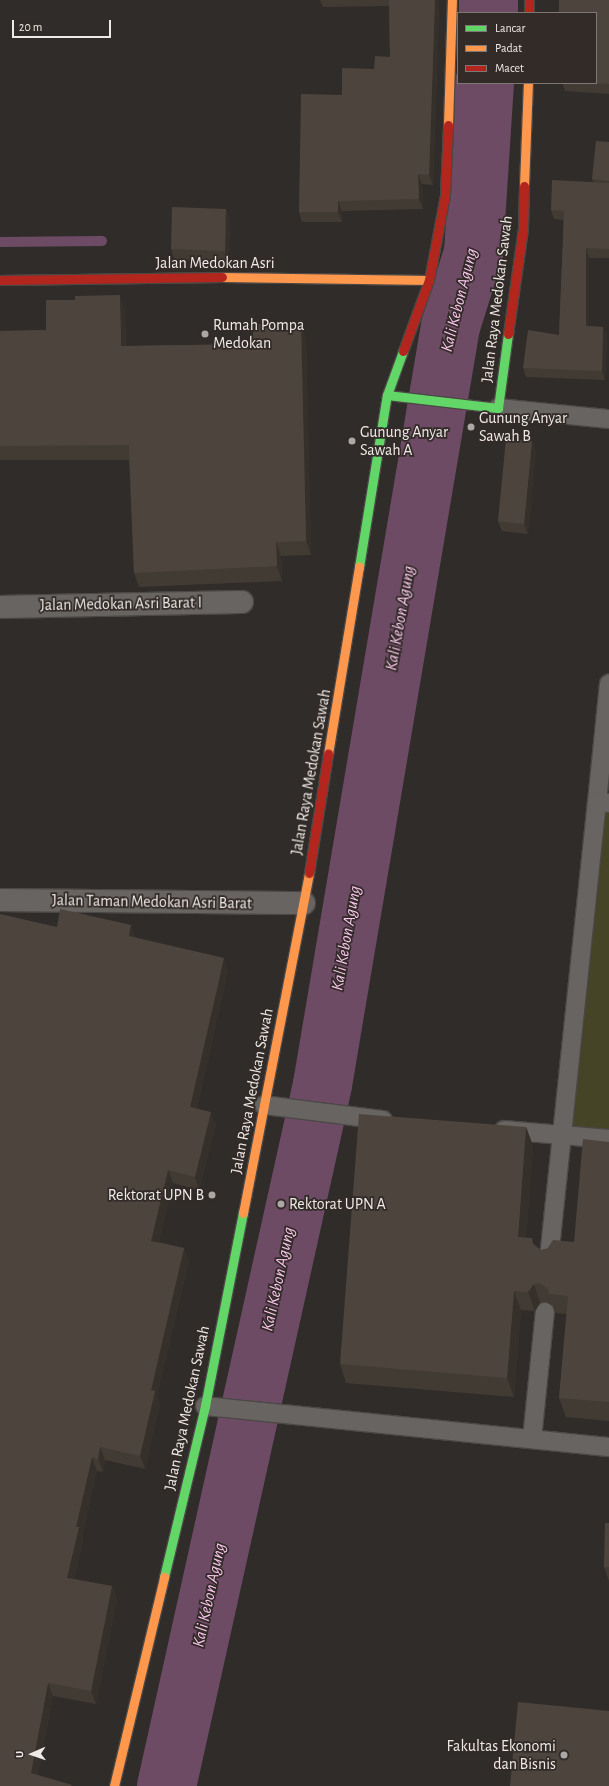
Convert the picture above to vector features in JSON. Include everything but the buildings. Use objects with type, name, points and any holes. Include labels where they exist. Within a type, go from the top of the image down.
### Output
[{"type":"street","name":"Jalan Raya Medokan Sawah","points":[[114,1786],[205,1406],[304,903],[387,395],[430,280],[445,195],[452,0]]},
{"type":"street","points":[[529,12],[530,0]]},
{"type":"street","name":"Jalan Raya Medokan Sawah","points":[[387,395],[498,408],[523,228],[528,84]]},
{"type":"street","name":"Jalan Medokan Asri","points":[[0,280],[255,277],[430,280]]},
{"type":"street","name":"Jalan Medokan Asri Barat I","points":[[0,607],[242,602]]},
{"type":"street","name":"Jalan Taman Medokan Asri Barat","points":[[0,900],[304,903]]},
{"type":"lane","points":[[498,408],[609,419]]},
{"type":"lane","points":[[549,1258],[561,1135],[603,802],[609,684]]},
{"type":"lane","points":[[264,1105],[349,1117],[399,1122]]},
{"type":"lane","points":[[484,1129],[609,1139]]},
{"type":"lane","points":[[532,1439],[545,1312]]},
{"type":"lane","points":[[205,1406],[609,1447]]},
{"type":"shaded area","points":[[597,802],[609,803],[609,1139],[561,1135]]},
{"type":"waterway","name":"Kali Kebon Agung","points":[[488,0],[488,12]]},
{"type":"waterway","name":"Kali Kebon Agung","points":[[166,1786],[322,1084],[450,326],[473,252],[484,84]]},
{"type":"waterway","points":[[0,242],[102,241]]},
{"type":"traffic: fast","points":[[387,395],[498,408],[508,334]]},
{"type":"traffic: fast","points":[[359,567],[387,395],[403,351]]},
{"type":"traffic: fast","points":[[164,1577],[205,1406],[243,1213]]},
{"type":"traffic: slow","points":[[448,125],[452,0]]},
{"type":"traffic: slow","points":[[524,186],[528,84]]},
{"type":"traffic: slow","points":[[222,277],[429,280]]},
{"type":"traffic: slow","points":[[328,754],[359,567]]},
{"type":"traffic: slow","points":[[243,1213],[309,873]]},
{"type":"traffic: slow","points":[[114,1786],[164,1577]]},
{"type":"traffic: jam","points":[[529,0],[529,12]]},
{"type":"traffic: jam","points":[[403,351],[429,280],[445,195],[448,125]]},
{"type":"traffic: jam","points":[[508,334],[523,228],[524,186]]},
{"type":"traffic: jam","points":[[0,280],[222,277]]},
{"type":"traffic: jam","points":[[309,873],[328,754]]},
{"type":"place","name":"Rumah Pompa Medokan","points":[[205,334]]},
{"type":"place","name":"Gunung Anyar Sawah B","points":[[471,427]]},
{"type":"place","name":"Gunung Anyar Sawah A","points":[[352,441]]},
{"type":"place","name":"Rektorat UPN B","points":[[212,1195]]},
{"type":"place","name":"Rektorat UPN A","points":[[281,1204]]},
{"type":"place","name":"Fakultas Ekonomi dan Bisnis","points":[[564,1755]]}]
